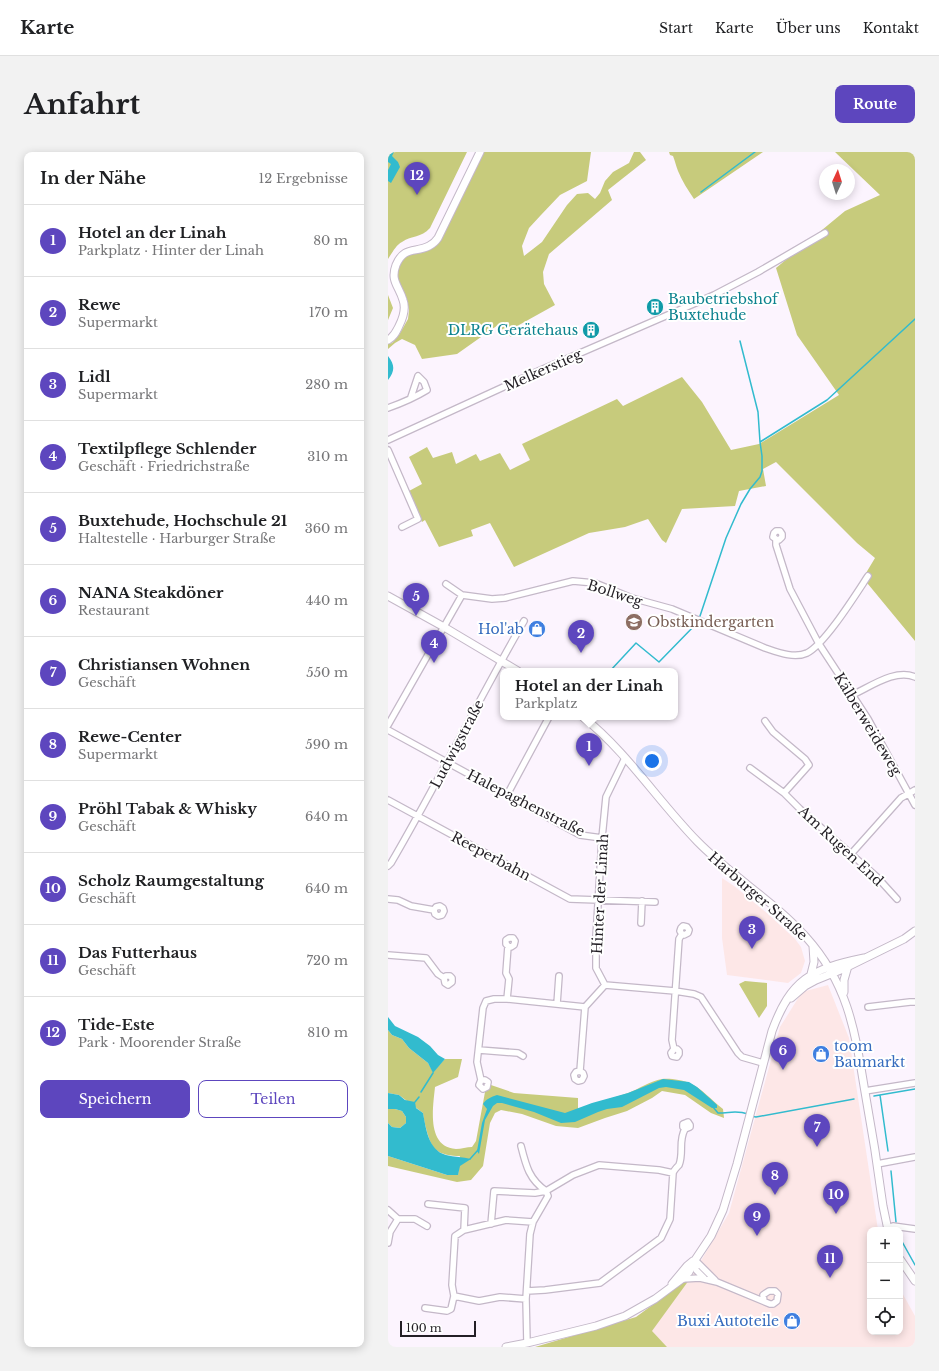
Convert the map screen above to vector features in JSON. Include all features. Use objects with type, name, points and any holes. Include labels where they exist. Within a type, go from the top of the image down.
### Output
[{"type":"street","points":[[388,340],[396,334],[404,312],[403,298],[395,284],[395,268],[406,252],[430,246],[438,238],[480,152]]},
{"type":"street","name":"Melkerstieg","points":[[388,440],[534,373],[714,294],[758,272],[825,233]]},
{"type":"street","points":[[388,408],[411,398]]},
{"type":"street","points":[[388,450],[418,519],[402,527]]},
{"type":"street","name":"Kälberweideweg","points":[[776,539],[776,544],[790,589],[819,644],[868,719],[915,805]]},
{"type":"street","name":"Bollweg","points":[[446,584],[462,595],[492,599],[505,598],[573,581],[595,583],[632,598],[672,609],[765,648],[780,653],[795,655],[807,653],[819,644],[868,576]]},
{"type":"street","points":[[388,725],[462,595]]},
{"type":"street","points":[[388,596],[444,626],[513,668]]},
{"type":"street","name":"Ludwigstraße","points":[[388,866],[418,816],[501,660],[524,621]]},
{"type":"street","points":[[852,695],[894,675],[910,675],[915,677]]},
{"type":"street","points":[[507,795],[546,720]]},
{"type":"street","name":"Harburger Straße","points":[[586,720],[625,758],[691,835],[712,857],[781,913],[797,928],[831,970],[849,1009],[857,1043],[888,1227]]},
{"type":"street","points":[[765,721],[773,732],[809,765],[784,793]]},
{"type":"street","name":"Halepaghenstraße","points":[[388,730],[580,835],[602,838]]},
{"type":"street","name":"Hinter der Linah","points":[[605,985],[596,968],[602,838],[606,796],[625,758]]},
{"type":"street","name":"Am Rugen End","points":[[750,768],[784,793],[800,809],[852,854],[897,899]]},
{"type":"street","points":[[852,854],[901,798],[915,790]]},
{"type":"street","name":"Reeperbahn","points":[[388,800],[570,899],[655,902]]},
{"type":"street","points":[[388,899],[398,900],[410,906],[434,910]]},
{"type":"street","points":[[641,923],[642,902]]},
{"type":"street","points":[[506,1347],[527,1344],[612,1321],[635,1311],[682,1279],[689,1272],[711,1236],[723,1210],[772,1031],[776,1018],[784,1004],[795,988],[811,974],[848,966],[904,939],[915,931]]},
{"type":"street","points":[[674,1049],[672,1040],[675,991],[679,939],[682,934]]},
{"type":"street","points":[[507,999],[509,979],[506,973],[508,946]]},
{"type":"street","points":[[811,974],[814,962],[813,946]]},
{"type":"street","points":[[388,955],[426,958],[438,974],[444,978]]},
{"type":"street","points":[[784,1004],[805,986],[840,963],[864,958]]},
{"type":"street","points":[[844,996],[844,980],[848,966]]},
{"type":"street","points":[[557,1004],[559,976]]},
{"type":"street","points":[[580,1071],[585,1007],[605,985],[675,991],[694,994],[701,997],[738,1053],[742,1057],[763,1063]]},
{"type":"street","points":[[481,1080],[477,1062],[483,1008],[486,1001],[494,999],[507,999],[585,1007]]},
{"type":"street","points":[[868,1007],[915,1002]]},
{"type":"street","points":[[479,1050],[518,1053],[523,1056]]},
{"type":"street","points":[[865,1091],[915,1083]]},
{"type":"street","points":[[527,1291],[600,1283],[661,1238],[670,1220],[673,1173],[679,1164],[681,1136],[685,1129]]},
{"type":"street","points":[[521,1146],[530,1174],[546,1191],[548,1196],[533,1222],[530,1234],[526,1299],[527,1344]]},
{"type":"street","points":[[877,1164],[915,1157]]},
{"type":"street","points":[[491,1224],[494,1191],[535,1193],[546,1191],[573,1174],[598,1165],[659,1170],[673,1173]]},
{"type":"street","points":[[428,1204],[465,1208],[464,1230]]},
{"type":"street","points":[[388,1210],[398,1219],[415,1219],[427,1226]]},
{"type":"street","points":[[388,1243],[390,1232],[398,1219]]},
{"type":"street","points":[[425,1308],[448,1311],[451,1309],[454,1296],[452,1285],[455,1236],[464,1230],[506,1220],[533,1222]]},
{"type":"street","points":[[891,1227],[915,1228]]},
{"type":"street","points":[[695,1260],[696,1270],[704,1278]]},
{"type":"street","points":[[695,1260],[717,1282]]},
{"type":"street","points":[[665,1291],[684,1268],[695,1260]]},
{"type":"street","points":[[903,1263],[915,1281]]},
{"type":"street","points":[[682,1279],[704,1278],[754,1297],[764,1298]]},
{"type":"street","points":[[454,1296],[479,1301],[500,1297],[526,1299]]},
{"type":"shaded area","points":[[722,878],[768,914],[795,939],[801,947],[805,961],[801,973],[788,983],[727,975],[722,938]]},
{"type":"shaded area","points":[[828,985],[849,1038],[878,1227],[867,1227],[867,1335],[903,1335],[903,1294],[915,1316],[915,1347],[667,1347],[651,1331],[692,1276],[729,1213],[780,1027],[802,992]]},
{"type":"green space","points":[[388,152],[467,152],[430,228],[423,233],[400,243],[388,259]]},
{"type":"green space","points":[[484,152],[591,152],[587,181],[560,195],[529,228],[522,246],[524,256],[542,242],[567,205],[577,194],[588,193],[595,199],[600,193],[605,181],[613,172],[629,163],[634,152],[640,152],[646,160],[608,190],[612,200],[549,254],[543,272],[544,284],[555,305],[519,325],[511,337],[498,325],[457,354],[422,359],[415,345],[402,339],[388,349],[388,344],[392,343],[399,335],[408,319],[409,310],[407,300],[397,278],[399,264],[406,255],[437,244],[447,228]]},
{"type":"green space","points":[[669,152],[763,152],[694,199],[681,178],[673,156],[670,155]]},
{"type":"green space","points":[[835,152],[915,152],[915,641],[863,578],[875,558],[857,543],[776,462],[763,469],[766,486],[739,491],[735,506],[682,509],[666,543],[662,540],[648,519],[625,527],[589,533],[514,567],[490,523],[471,530],[473,536],[439,547],[425,520],[422,522],[409,491],[422,484],[409,457],[427,447],[433,458],[452,452],[456,464],[476,454],[480,461],[500,453],[510,470],[530,460],[522,444],[617,399],[623,406],[682,377],[702,402],[731,450],[759,444],[839,395],[797,335],[776,268],[845,211],[880,195],[855,171],[855,164],[848,164]]},
{"type":"green space","points":[[388,295],[393,308],[388,320]]},
{"type":"green space","points":[[745,981],[767,983],[767,1006],[759,1018],[739,984]]},
{"type":"green space","points":[[388,1030],[392,1035],[402,1039],[409,1048],[428,1063],[433,1072],[445,1059],[462,1059],[458,1077],[435,1087],[433,1105],[434,1125],[436,1134],[446,1147],[456,1149],[472,1147],[476,1141],[485,1092],[491,1085],[514,1093],[578,1098],[578,1109],[628,1093],[658,1080],[676,1080],[694,1085],[703,1091],[723,1109],[724,1118],[711,1113],[685,1095],[662,1091],[627,1111],[578,1128],[556,1126],[522,1114],[501,1110],[495,1113],[490,1123],[483,1166],[471,1180],[457,1182],[388,1166],[388,1156],[447,1175],[458,1175],[460,1156],[447,1155],[435,1149],[429,1138],[423,1113],[399,1095],[388,1093]]},
{"type":"green space","points":[[388,1109],[402,1111],[406,1117],[406,1123],[400,1128],[392,1127],[388,1123]]},
{"type":"green space","points":[[692,1276],[652,1331],[667,1347],[535,1347],[636,1317]]},
{"type":"water","points":[[388,152],[394,152],[392,156],[398,162],[400,167],[391,183],[388,181],[388,170],[391,164],[388,162]]},
{"type":"water","points":[[388,356],[393,365],[393,371],[388,380]]},
{"type":"water","points":[[388,1017],[395,1026],[418,1037],[430,1046],[438,1055],[445,1059],[433,1073],[428,1063],[409,1048],[402,1039],[392,1035],[388,1030]]},
{"type":"water","points":[[663,1079],[689,1082],[715,1103],[717,1108],[712,1108],[684,1090],[666,1087],[659,1088],[622,1107],[607,1109],[575,1122],[561,1123],[534,1112],[497,1103],[493,1106],[485,1120],[479,1154],[477,1151],[482,1123],[487,1109],[483,1104],[487,1099],[497,1095],[565,1113],[592,1103],[628,1093]]},
{"type":"water","points":[[388,1093],[399,1095],[405,1100],[415,1102],[416,1108],[423,1113],[429,1138],[435,1148],[440,1152],[449,1156],[471,1159],[460,1166],[458,1175],[447,1175],[388,1156],[388,1123],[392,1127],[400,1128],[406,1123],[406,1117],[402,1111],[388,1109]]},
{"type":"waterway","points":[[701,192],[755,152]]},
{"type":"waterway","points":[[700,616],[726,538],[741,504],[750,489],[760,477],[762,471],[760,442],[827,400],[915,319]]},
{"type":"waterway","points":[[740,341],[758,412],[760,442]]},
{"type":"waterway","points":[[613,668],[636,643],[659,662],[696,624]]},
{"type":"waterway","points":[[421,1092],[433,1073]]},
{"type":"waterway","points":[[874,1096],[915,1089]]},
{"type":"waterway","points":[[880,1095],[888,1151]]},
{"type":"waterway","points":[[415,1102],[419,1097]]},
{"type":"waterway","points":[[751,1116],[756,1117],[854,1099]]},
{"type":"waterway","points":[[713,1107],[718,1113],[737,1112],[748,1114]]},
{"type":"waterway","points":[[470,1159],[478,1150]]},
{"type":"waterway","points":[[891,1171],[896,1222]]},
{"type":"waterway","points":[[903,1243],[915,1265]]},
{"type":"place","name":"Tide-Este","points":[[417,195]]},
{"type":"place","name":"Baubetriebshof Buxtehude","points":[[655,307]]},
{"type":"place","name":"DLRG Gerätehaus","points":[[591,330]]},
{"type":"place","name":"Buxtehude, Hochschule 21","points":[[416,616]]},
{"type":"place","name":"Obstkindergarten","points":[[634,622]]},
{"type":"place","name":"Hol'ab","points":[[537,629]]},
{"type":"place","name":"Rewe","points":[[581,653]]},
{"type":"place","name":"Textilpflege Schlender","points":[[434,663]]},
{"type":"place","name":"Hotel an der Linah","points":[[589,766]]},
{"type":"place","name":"Lidl","points":[[752,949]]},
{"type":"place","name":"toom Baumarkt","points":[[821,1054]]},
{"type":"place","name":"NANA Steakdöner","points":[[783,1070]]},
{"type":"place","name":"Christiansen Wohnen","points":[[817,1147]]},
{"type":"place","name":"Rewe-Center","points":[[775,1195]]},
{"type":"place","name":"Scholz Raumgestaltung","points":[[836,1214]]},
{"type":"place","name":"Pröhl Tabak & Whisky","points":[[757,1236]]},
{"type":"place","name":"Das Futterhaus","points":[[830,1278]]},
{"type":"place","name":"Buxi Autoteile","points":[[792,1321]]}]
